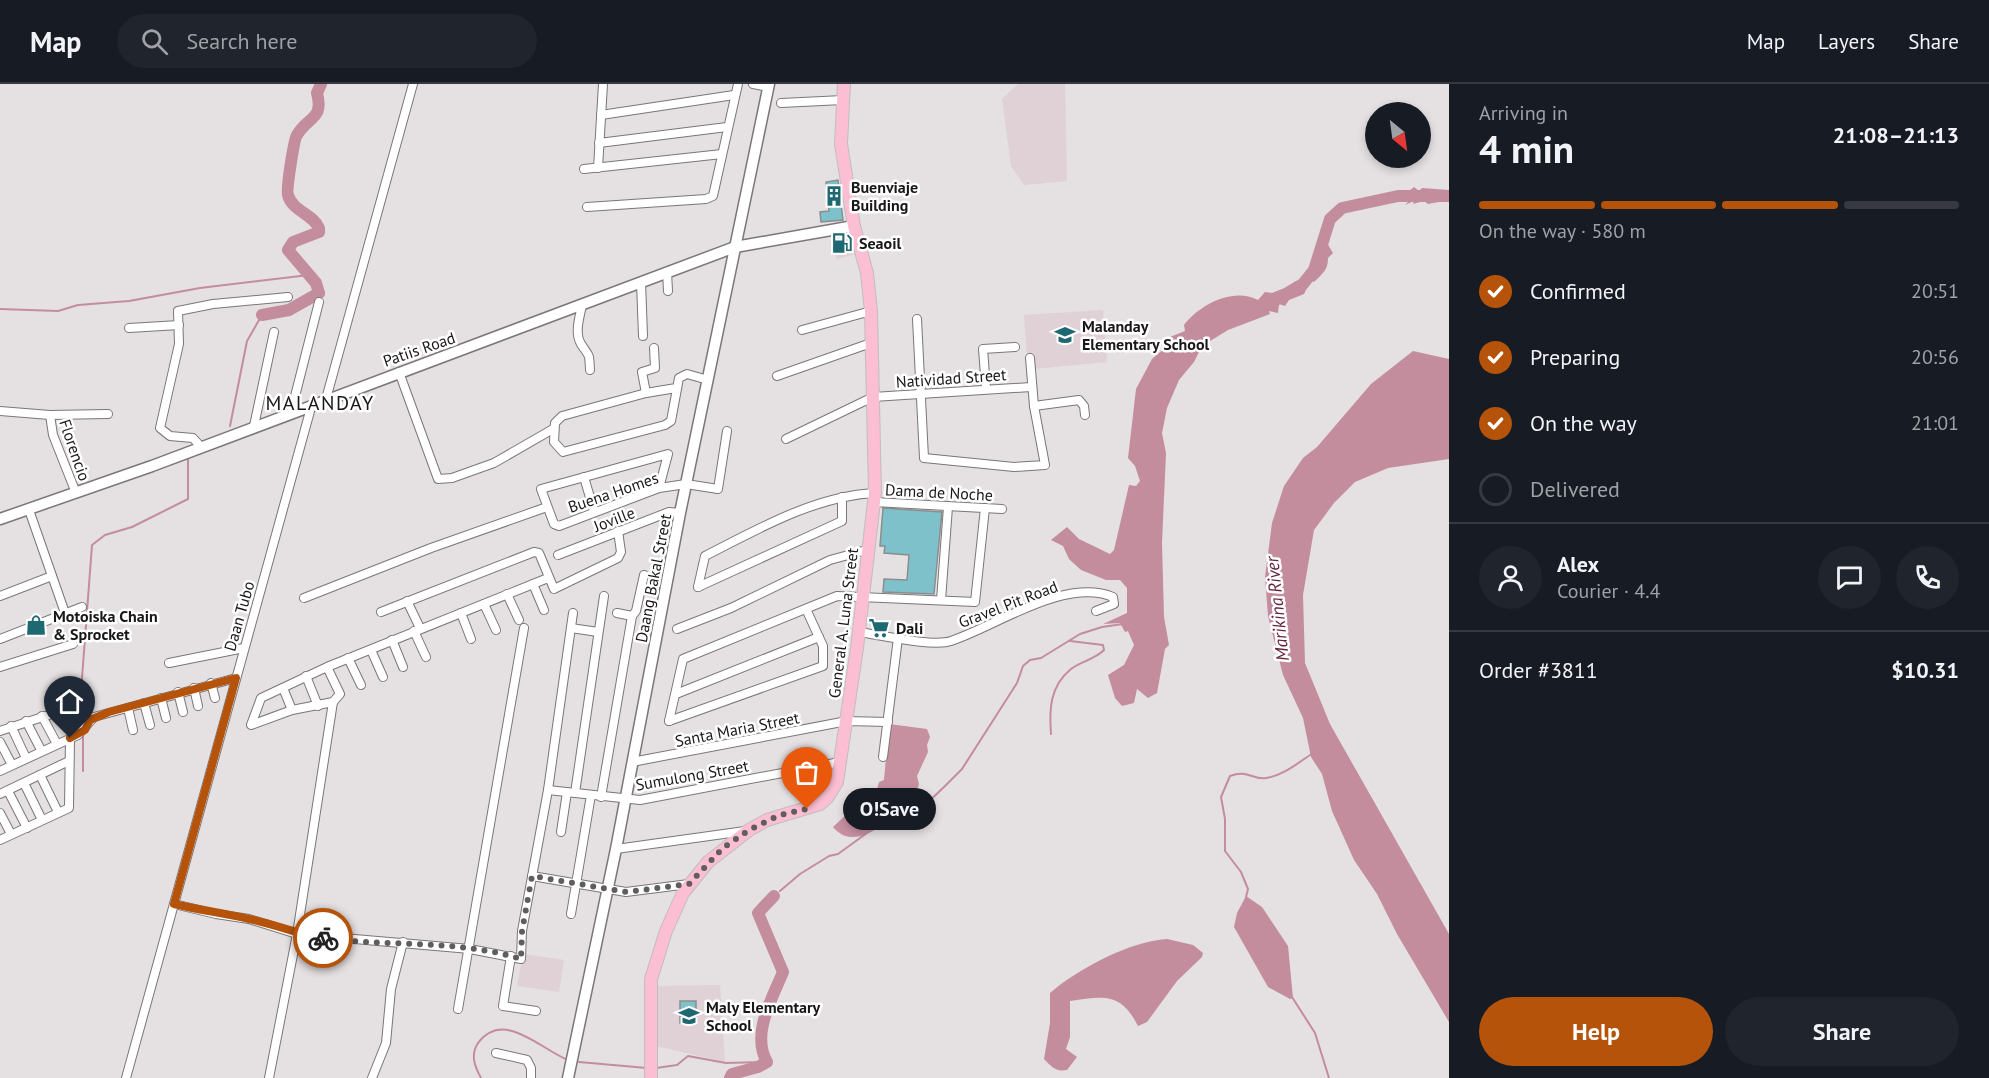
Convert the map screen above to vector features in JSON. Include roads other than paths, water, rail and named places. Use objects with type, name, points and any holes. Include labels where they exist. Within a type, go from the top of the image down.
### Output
[{"type":"main road","name":"General A. Luna Street","points":[[651,1076],[653,971],[672,916],[689,884],[723,848],[749,830],[780,815],[820,804],[833,790],[840,762],[864,598],[875,497],[871,311],[867,273],[854,226],[841,144],[844,84]]},
{"type":"street","points":[[326,399],[412,84]]},
{"type":"street","points":[[598,168],[603,84]]},
{"type":"street","points":[[587,207],[710,198],[714,195],[738,84]]},
{"type":"street","points":[[753,84],[769,86]]},
{"type":"street","name":"Daang Bakal Street","points":[[569,1069],[626,800],[680,513],[769,86]]},
{"type":"street","points":[[601,115],[734,95]]},
{"type":"street","points":[[781,103],[843,100]]},
{"type":"street","points":[[599,142],[727,127]]},
{"type":"street","points":[[584,169],[722,154]]},
{"type":"street","name":"Patiis Road","points":[[0,519],[201,447],[735,248],[854,226]]},
{"type":"street","points":[[667,273],[668,291]]},
{"type":"street","points":[[641,282],[643,336]]},
{"type":"street","points":[[201,447],[193,438],[170,436],[160,428],[179,344],[178,311],[288,297]]},
{"type":"street","points":[[291,412],[319,302]]},
{"type":"street","points":[[582,305],[579,336],[581,343],[589,352],[590,370]]},
{"type":"street","points":[[802,330],[871,311]]},
{"type":"street","points":[[917,319],[924,458],[1014,467],[1045,465],[1031,387],[1030,358]]},
{"type":"street","points":[[129,328],[180,325]]},
{"type":"street","points":[[254,426],[274,332]]},
{"type":"street","points":[[777,376],[871,343]]},
{"type":"street","points":[[987,388],[983,349],[1015,347]]},
{"type":"street","points":[[646,393],[642,372],[655,368],[654,348]]},
{"type":"street","points":[[399,372],[438,479],[452,478],[494,463],[553,429]]},
{"type":"street","points":[[676,388],[646,393],[562,416],[553,429],[554,442],[563,452],[660,427],[670,421],[679,378],[687,375],[708,380]]},
{"type":"street","name":"Natividad Street","points":[[873,397],[1031,387]]},
{"type":"street","points":[[786,439],[873,397]]},
{"type":"street","points":[[1034,406],[1079,400],[1084,406],[1085,415]]},
{"type":"street","name":"Daan Tubo","points":[[126,1078],[312,404]]},
{"type":"street","points":[[0,411],[50,415],[108,414]]},
{"type":"street","name":"Florencio","points":[[50,415],[53,435],[76,493]]},
{"type":"street","name":"Buena Homes","points":[[584,477],[541,489],[556,526],[659,489],[686,484],[718,489],[727,431]]},
{"type":"street","points":[[594,511],[584,477],[668,454],[659,489]]},
{"type":"street","name":"Dama de Noche","points":[[842,497],[842,521],[698,587],[705,556],[775,521],[842,497],[875,497],[948,507],[1002,509]]},
{"type":"street","points":[[304,598],[431,548],[547,507]]},
{"type":"street","points":[[941,600],[948,507]]},
{"type":"street","points":[[806,609],[819,637],[823,666],[669,721],[683,659],[837,596],[975,602],[985,508]]},
{"type":"street","points":[[29,510],[65,613]]},
{"type":"street","name":"Joville","points":[[558,555],[669,512],[680,513]]},
{"type":"street","points":[[381,612],[534,552],[539,553],[554,589],[615,560],[621,552],[618,531]]},
{"type":"street","points":[[677,629],[731,608],[830,560],[870,549]]},
{"type":"street","points":[[601,796],[632,616],[636,611],[644,575]]},
{"type":"street","points":[[0,596],[52,576]]},
{"type":"street","points":[[333,702],[292,710],[250,725],[261,698],[348,658],[548,578]]},
{"type":"street","points":[[533,584],[544,610]]},
{"type":"street","name":"Gravel Pit Road","points":[[859,632],[949,642],[1044,601],[1074,594],[1095,593],[1111,596],[1114,602],[1096,611]]},
{"type":"street","points":[[507,594],[519,620]]},
{"type":"street","points":[[561,832],[571,793],[604,596]]},
{"type":"street","points":[[407,601],[426,657]]},
{"type":"street","points":[[484,604],[496,630]]},
{"type":"street","points":[[0,639],[82,607]]},
{"type":"street","points":[[460,613],[471,639]]},
{"type":"street","points":[[174,904],[249,919],[297,934],[470,949],[521,959],[522,931],[548,790],[573,613]]},
{"type":"street","points":[[617,613],[632,616]]},
{"type":"street","points":[[458,1009],[524,628]]},
{"type":"street","points":[[571,628],[598,632]]},
{"type":"street","points":[[676,694],[819,637]]},
{"type":"street","points":[[883,757],[898,638]]},
{"type":"street","points":[[392,640],[403,666]]},
{"type":"street","points":[[0,667],[73,644]]},
{"type":"street","points":[[169,663],[244,648]]},
{"type":"street","points":[[371,650],[383,677]]},
{"type":"street","points":[[348,658],[361,685]]},
{"type":"street","points":[[269,1078],[297,934],[333,702],[340,694],[327,667]]},
{"type":"street","points":[[306,676],[318,706]]},
{"type":"street","points":[[0,771],[85,730],[90,720],[178,692],[236,678]]},
{"type":"street","points":[[211,683],[215,699]]},
{"type":"street","points":[[194,688],[198,706]]},
{"type":"street","points":[[283,688],[292,710]]},
{"type":"street","points":[[178,692],[183,712]]},
{"type":"street","points":[[161,698],[166,718]]},
{"type":"street","points":[[144,702],[150,725]]},
{"type":"street","points":[[128,708],[133,730]]},
{"type":"street","points":[[0,731],[67,709]]},
{"type":"street","points":[[42,716],[57,744]]},
{"type":"street","points":[[26,721],[41,750]]},
{"type":"street","name":"Santa Maria Street","points":[[633,762],[847,721],[888,722]]},
{"type":"street","points":[[11,726],[26,758]]},
{"type":"street","points":[[0,840],[69,808],[70,738]]},
{"type":"street","points":[[0,742],[12,765]]},
{"type":"street","points":[[27,828],[4,792],[69,761]]},
{"type":"street","name":"Sumulong Street","points":[[548,790],[640,800],[840,762]]},
{"type":"street","points":[[40,775],[58,812]]},
{"type":"street","points":[[24,783],[42,820]]},
{"type":"street","points":[[571,914],[591,795]]},
{"type":"street","points":[[0,813],[11,834]]},
{"type":"street","points":[[616,849],[749,830]]},
{"type":"street","points":[[532,876],[578,882],[626,892],[689,884]]},
{"type":"street","points":[[372,1078],[386,1043],[391,989],[403,942]]},
{"type":"street","points":[[511,956],[503,1006],[536,1011]]},
{"type":"street","points":[[496,1053],[527,1060],[531,1068],[531,1078]]},
{"type":"water","points":[[1414,187],[1419,191],[1422,188],[1449,190],[1449,200],[1428,204],[1424,201],[1413,204],[1414,201],[1405,205],[1412,198],[1409,191]]},
{"type":"water","points":[[1333,225],[1324,238],[1333,253],[1328,258],[1324,271],[1314,282],[1311,280],[1304,294],[1289,300],[1285,306],[1279,304],[1278,313],[1269,311],[1270,314],[1228,330],[1202,346],[1194,362],[1179,380],[1167,408],[1162,433],[1166,453],[1162,543],[1164,617],[1169,645],[1165,649],[1157,693],[1148,698],[1137,689],[1134,703],[1122,706],[1115,698],[1108,675],[1124,665],[1134,645],[1128,631],[1125,632],[1120,623],[1103,624],[1127,613],[1127,588],[1120,580],[1106,580],[1081,570],[1069,559],[1063,546],[1051,540],[1067,527],[1079,539],[1110,554],[1114,550],[1129,485],[1136,486],[1140,481],[1135,466],[1128,458],[1136,389],[1152,359],[1167,346],[1170,337],[1185,331],[1184,325],[1191,318],[1217,300],[1238,296],[1258,300],[1265,292],[1272,293],[1282,289],[1281,293],[1289,296],[1294,282],[1312,278],[1322,256],[1319,234],[1326,233]]},
{"type":"water","name":"Marikina River","points":[[1413,351],[1449,359],[1449,459],[1388,468],[1355,482],[1334,503],[1314,530],[1303,595],[1305,663],[1330,724],[1449,934],[1449,1022],[1397,934],[1377,894],[1354,860],[1332,811],[1322,774],[1311,757],[1303,718],[1283,675],[1268,616],[1265,577],[1272,523],[1284,486],[1303,458],[1317,447],[1371,384]]},
{"type":"water","points":[[1246,896],[1262,907],[1288,946],[1293,998],[1290,999],[1268,987],[1234,927],[1237,913]]},
{"type":"water","points":[[1167,939],[1193,945],[1203,953],[1202,957],[1177,981],[1147,1022],[1138,1026],[1125,1007],[1110,999],[1093,998],[1070,1001],[1070,1037],[1066,1049],[1077,1057],[1067,1070],[1057,1070],[1049,1064],[1044,1059],[1050,1023],[1050,993],[1105,958],[1137,945]]},
{"type":"waterway","points":[[262,315],[289,310],[319,293],[316,283],[288,250],[293,242],[319,232],[319,228],[312,219],[294,205],[288,191],[297,135],[317,113],[319,102],[317,93],[321,84]]},
{"type":"waterway","points":[[1272,302],[1303,284],[1314,270],[1330,219],[1342,208],[1398,196],[1449,196]]},
{"type":"waterway","points":[[0,309],[58,311],[78,305],[129,301],[200,288],[309,275]]},
{"type":"waterway","points":[[230,426],[247,341],[262,315]]},
{"type":"waterway","points":[[82,723],[82,678],[92,545],[105,535],[132,527],[188,499],[188,456]]},
{"type":"waterway","points":[[780,891],[800,874],[829,856],[838,854],[878,825],[922,808],[962,769],[1017,683],[1023,666],[1030,660],[1041,658],[1080,634],[1102,627],[1123,624]]},
{"type":"waterway","points":[[1051,734],[1052,698],[1059,683],[1071,669],[1104,650],[1103,645],[1070,641]]},
{"type":"waterway","points":[[83,735],[83,771]]},
{"type":"waterway","points":[[1246,897],[1248,889],[1241,872],[1225,851],[1225,819],[1221,797],[1230,776],[1246,774],[1261,778],[1272,777],[1291,768],[1313,753]]},
{"type":"waterway","points":[[730,1078],[732,1074],[758,1067],[767,1062],[761,1040],[762,1028],[783,972],[758,913],[774,896]]},
{"type":"waterway","points":[[1292,997],[1315,1033],[1329,1078]]},
{"type":"waterway","points":[[481,1078],[474,1061],[474,1052],[478,1043],[488,1034],[499,1030],[522,1035],[568,1060]]},
{"type":"waterway","points":[[656,1068],[677,1065],[688,1056],[726,1063],[767,1062]]},
{"type":"waterway","points":[[579,1062],[647,1068]]},
{"type":"place","name":"Buenviaje Building","points":[[834,196]]},
{"type":"place","name":"Seaoil","points":[[842,243]]},
{"type":"place","name":"Malanday Elementary School","points":[[1065,335]]},
{"type":"place","name":"Motoiska Chain & Sprocket","points":[[36,625]]},
{"type":"place","name":"Dali","points":[[879,628]]},
{"type":"place","name":"O!Save","points":[[807,809]]},
{"type":"place","name":"Maly Elementary School","points":[[689,1016]]},
{"type":"district","name":"MALANDAY","points":[[320,403]]}]
